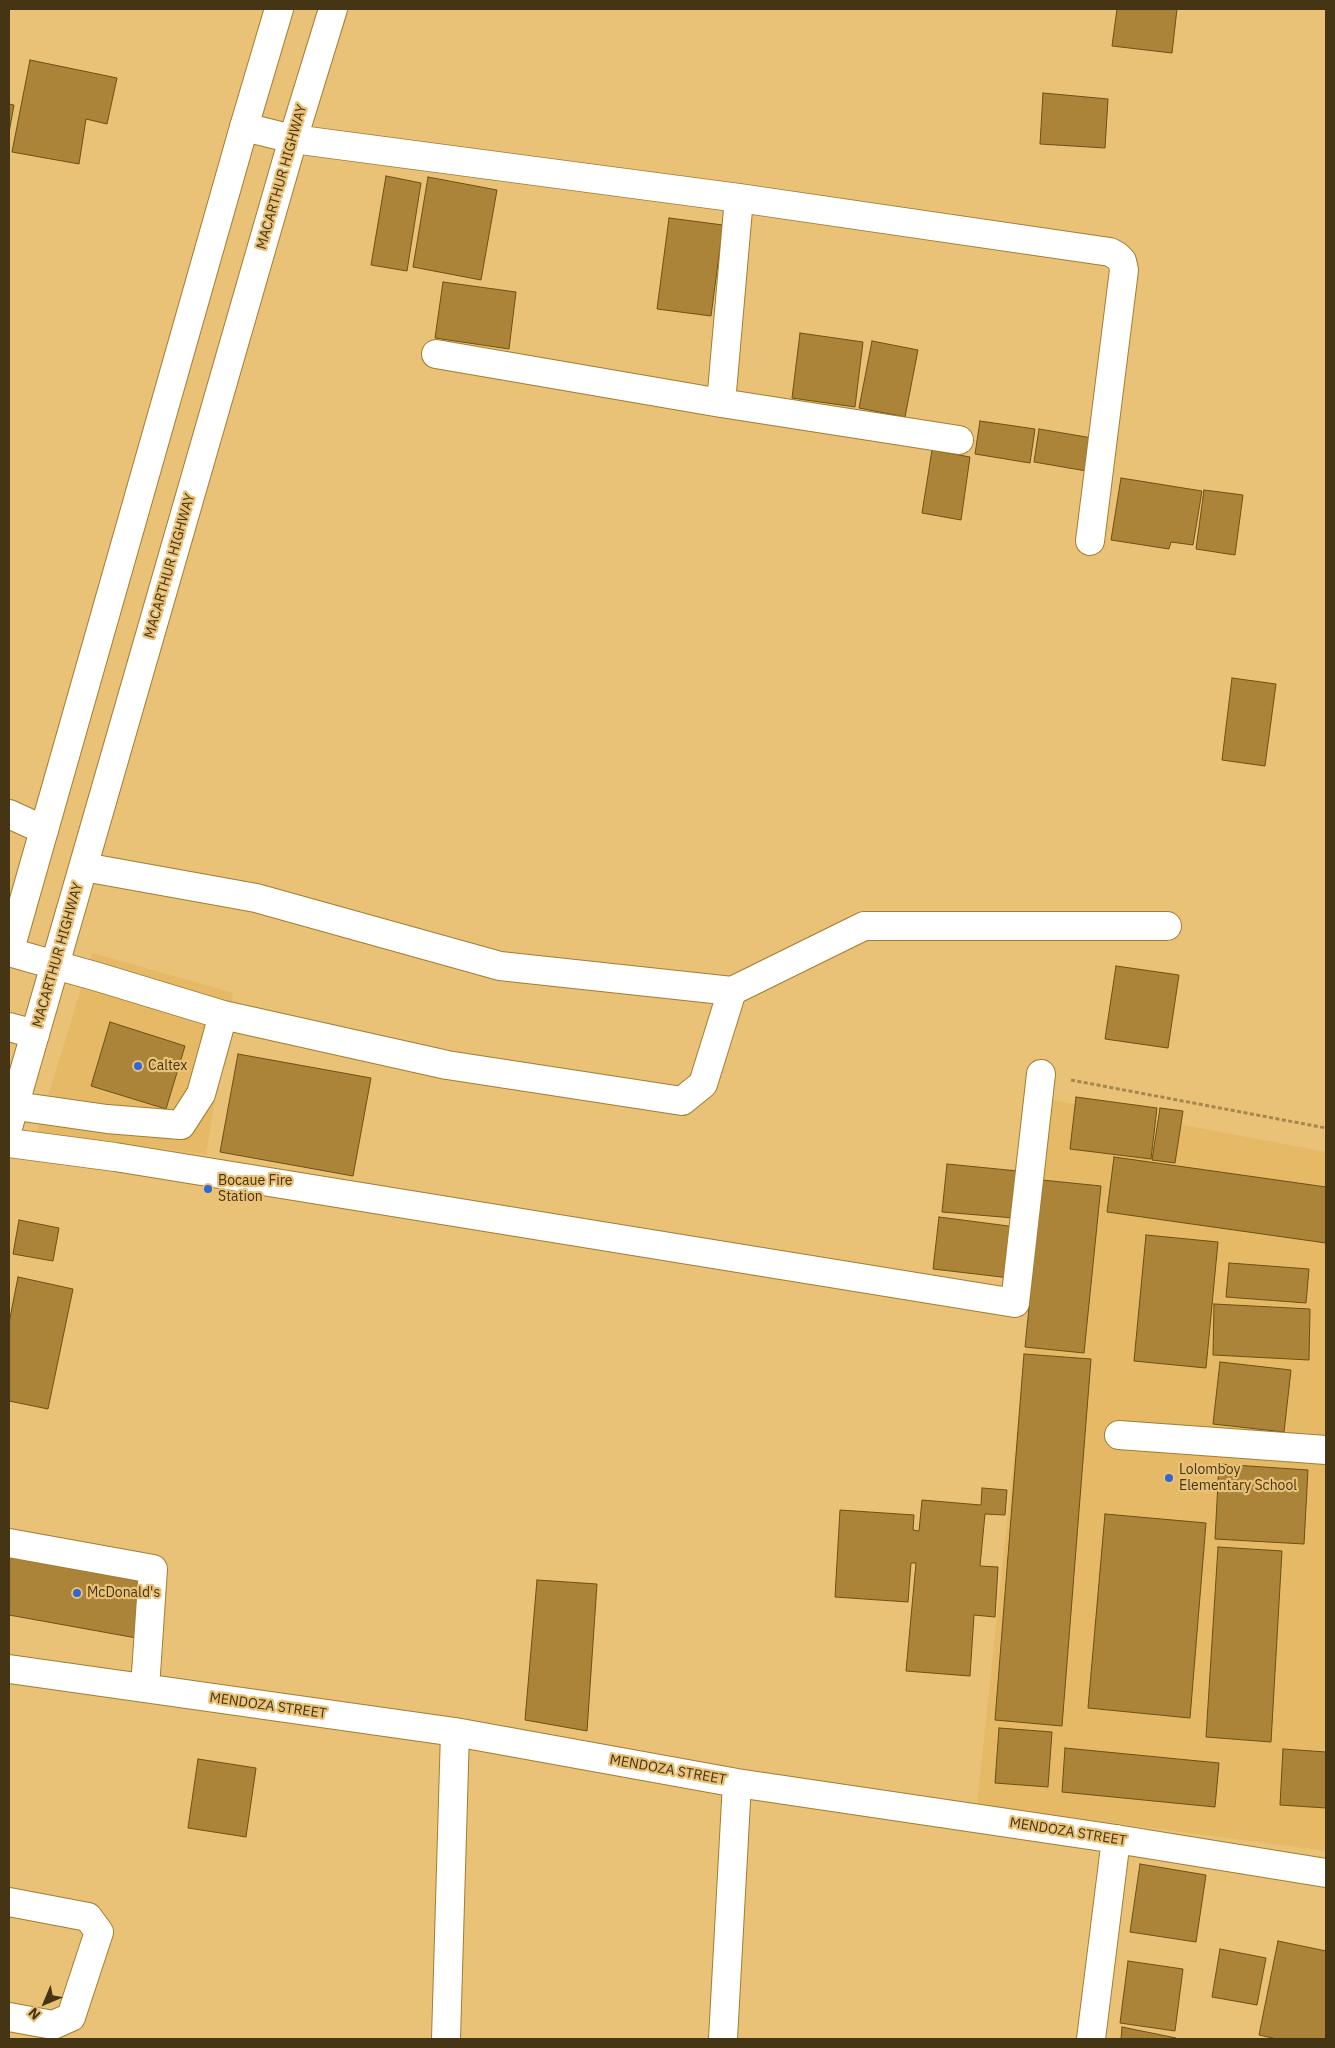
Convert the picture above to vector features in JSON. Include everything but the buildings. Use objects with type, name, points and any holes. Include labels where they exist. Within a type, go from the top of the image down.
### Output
[{"type":"main road","points":[[279,9],[9,953],[56,965],[223,1016],[446,1065],[682,1101],[704,1084],[732,991]]},
{"type":"main road","name":"MACARTHUR HIGHWAY","points":[[11,1112],[56,965],[293,139],[333,9]]},
{"type":"main road","points":[[244,127],[293,139],[739,198],[1110,252],[1122,261],[1124,270],[1090,540]]},
{"type":"main road","points":[[721,403],[739,198]]},
{"type":"main road","points":[[436,354],[721,403],[959,440]]},
{"type":"main road","points":[[9,814],[44,830]]},
{"type":"main road","points":[[84,867],[256,898],[500,966],[732,991],[864,926],[1167,926]]},
{"type":"main road","points":[[11,1112],[181,1125],[200,1094],[223,1016]]},
{"type":"main road","points":[[9,1027],[35,1034]]},
{"type":"main road","points":[[9,1143],[125,1159],[1015,1303],[1041,1074]]},
{"type":"main road","points":[[1119,1435],[1326,1450]]},
{"type":"main road","points":[[9,1543],[153,1568],[145,1688]]},
{"type":"main road","name":"MENDOZA STREET","points":[[9,1669],[455,1732],[737,1782],[1116,1839],[1326,1873]]},
{"type":"main road","points":[[446,2039],[455,1732]]},
{"type":"main road","points":[[723,2039],[737,1782]]},
{"type":"main road","points":[[1091,2039],[1116,1839]]},
{"type":"main road","points":[[9,1902],[88,1917],[99,1932],[72,2017],[53,2026],[9,2017]]},
{"type":"path","points":[[1041,1074],[1326,1128]]},
{"type":"shaded area","points":[[92,953],[233,993],[206,1154],[37,1132]]},
{"type":"shaded area","name":"Lolomboy Elementary School","points":[[1052,1100],[1326,1152],[1326,1851],[977,1805]]},
{"type":"place","name":"Caltex","points":[[138,1066]]},
{"type":"place","name":"Bocaue Fire Station","points":[[208,1189]]},
{"type":"place","name":"Lolomboy Elementary School","points":[[1169,1478]]},
{"type":"place","name":"McDonald's","points":[[77,1593]]}]
